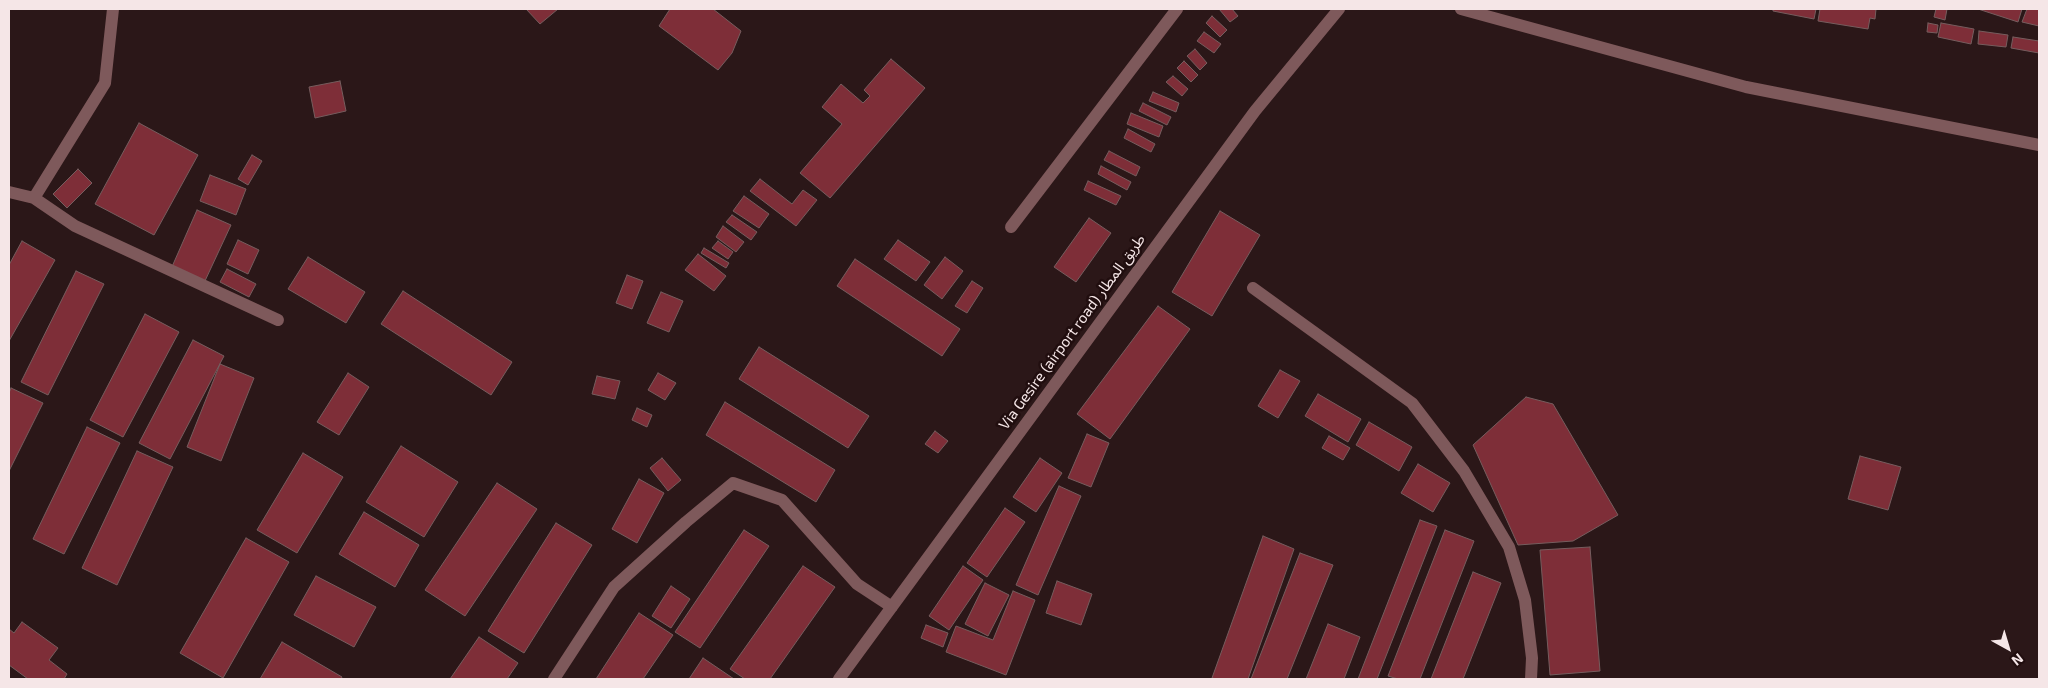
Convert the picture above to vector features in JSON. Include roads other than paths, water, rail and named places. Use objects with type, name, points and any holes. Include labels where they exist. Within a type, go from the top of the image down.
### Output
[{"type":"street","points":[[34,198],[105,83],[113,9]]},
{"type":"street","points":[[1011,227],[1177,9]]},
{"type":"street","name":"Via Gesire (airport road) طريق المطار","points":[[839,679],[1254,111],[1339,9]]},
{"type":"street","points":[[1461,9],[1746,87],[2039,145]]},
{"type":"street","points":[[9,192],[34,198],[75,226],[278,320]]},
{"type":"street","points":[[1253,288],[1412,403],[1464,471],[1508,547],[1525,600],[1532,658],[1531,679]]},
{"type":"street","points":[[554,679],[614,588],[686,522],[733,483],[782,500],[857,584],[892,606]]}]
